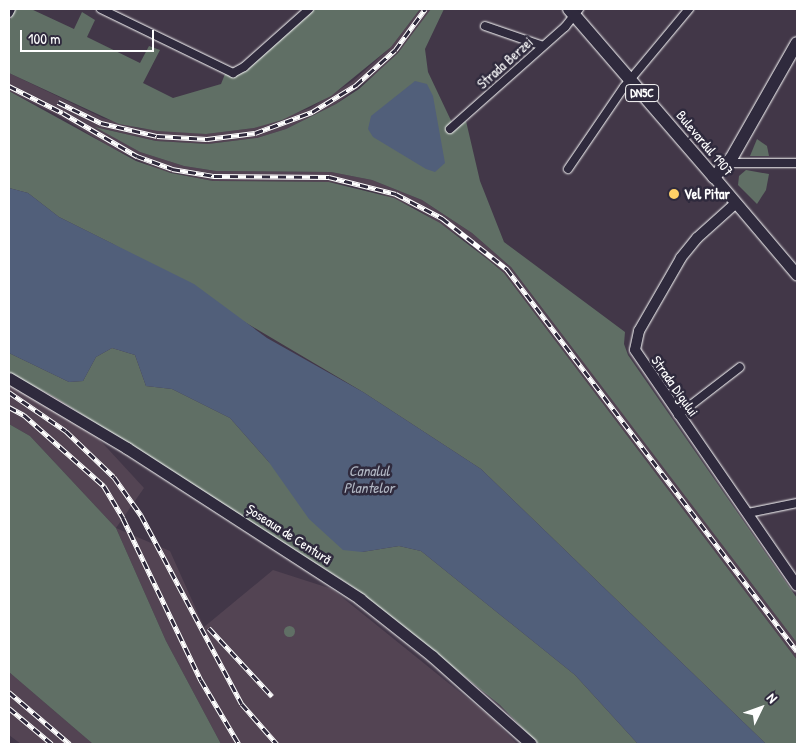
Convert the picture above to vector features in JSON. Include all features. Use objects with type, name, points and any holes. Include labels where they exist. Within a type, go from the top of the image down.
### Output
[{"type":"main road","name":"Bulevardul 1907","points":[[574,11],[630,80],[797,275]]},
{"type":"main road","points":[[714,177],[729,163],[797,43]]},
{"type":"main road","name":"Șoseaua de Centură","points":[[9,378],[127,448],[360,599],[432,656],[531,744]]},
{"type":"street","points":[[9,13],[11,9]]},
{"type":"street","points":[[101,9],[233,73],[244,67],[309,9]]},
{"type":"street","points":[[568,169],[630,80],[689,9]]},
{"type":"street","name":"Strada Berzei","points":[[450,129],[543,46],[574,11]]},
{"type":"street","points":[[485,26],[543,46]]},
{"type":"street","points":[[729,163],[797,163]]},
{"type":"street","name":"Strada Digului","points":[[736,203],[697,238],[681,258],[636,341],[641,362],[748,513],[797,586]]},
{"type":"street","points":[[678,415],[740,367]]},
{"type":"street","points":[[748,513],[797,503]]},
{"type":"shaded area","points":[[420,9],[431,9],[416,33],[381,70],[336,104],[286,129],[257,138],[208,144],[156,141],[96,127],[140,152],[184,166],[216,171],[331,172],[372,180],[422,200],[472,233],[511,267],[691,503],[797,643],[797,660],[504,273],[466,241],[417,209],[369,189],[329,182],[213,181],[159,170],[110,147],[61,117],[9,91],[9,73],[103,118],[138,128],[206,134],[254,128],[310,108],[353,81],[391,47]]},
{"type":"shaded area","points":[[9,371],[51,387],[144,488],[116,528],[30,436],[9,424]]},
{"type":"shaded area","points":[[116,528],[170,551],[204,627],[273,570],[332,589],[493,719],[517,744],[221,744],[166,641]]},
{"type":"shaded area","points":[[9,672],[93,744],[21,744],[9,735]]},
{"type":"green space","points":[[15,9],[31,9],[74,29],[82,12],[95,20],[87,37],[140,63],[149,46],[160,50],[143,83],[173,98],[221,84],[225,74],[233,73],[312,9],[420,9],[391,47],[331,96],[282,120],[254,128],[206,134],[158,131],[119,124],[9,73],[9,22]]},
{"type":"green space","points":[[431,9],[444,9],[425,49],[428,72],[455,129],[466,121],[480,181],[504,242],[625,332],[624,344],[628,355],[797,598],[797,643],[511,267],[472,233],[422,200],[372,180],[331,172],[216,171],[184,166],[140,152],[95,127],[156,141],[208,144],[257,138],[286,129],[336,104],[359,89],[398,53]]},
{"type":"green space","points":[[9,91],[136,161],[171,173],[213,181],[329,182],[394,198],[440,223],[486,258],[504,273],[797,660],[797,744],[766,744],[481,469],[363,392],[113,244],[59,217],[28,193],[9,188]]},
{"type":"green space","points":[[757,139],[767,146],[769,156],[750,156]]},
{"type":"green space","points":[[746,170],[769,174],[766,190],[757,204],[738,185],[739,176]]},
{"type":"green space","points":[[112,348],[135,355],[146,386],[172,389],[230,418],[268,461],[362,552],[399,546],[421,551],[575,675],[638,744],[538,744],[500,705],[353,587],[56,398],[9,373],[9,353],[69,382],[83,381],[96,357]]},
{"type":"green space","points":[[9,424],[30,436],[116,528],[166,641],[221,744],[93,744],[9,672]]},
{"type":"green space","points":[[289,625],[295,631],[289,637],[283,631]]},
{"type":"water","points":[[415,81],[427,84],[433,96],[445,163],[435,172],[426,169],[373,137],[368,129],[371,116]]},
{"type":"water","name":"Canalul Plantelor","points":[[9,188],[28,193],[59,217],[194,284],[267,338],[363,392],[481,469],[766,744],[638,744],[575,675],[421,551],[399,546],[362,552],[343,550],[309,519],[268,461],[230,418],[172,389],[146,386],[135,355],[112,348],[96,357],[83,381],[69,382],[9,353]]},
{"type":"railway","points":[[58,102],[101,123],[157,136],[207,139],[255,133],[312,112],[356,85],[395,50],[425,9]]},
{"type":"railway","points":[[9,86],[63,113],[137,156],[172,169],[214,176],[329,177],[396,194],[442,218],[507,269],[797,651]]},
{"type":"railway","points":[[9,392],[66,431],[114,477],[141,515],[242,704],[277,744]]},
{"type":"railway","points":[[9,407],[24,415],[104,486],[123,518],[201,680],[239,744]]},
{"type":"railway","points":[[209,628],[272,696]]},
{"type":"railway","points":[[9,692],[70,744]]},
{"type":"railway","points":[[9,708],[52,744]]},
{"type":"place","name":"Vel Pitar","points":[[674,194]]}]
